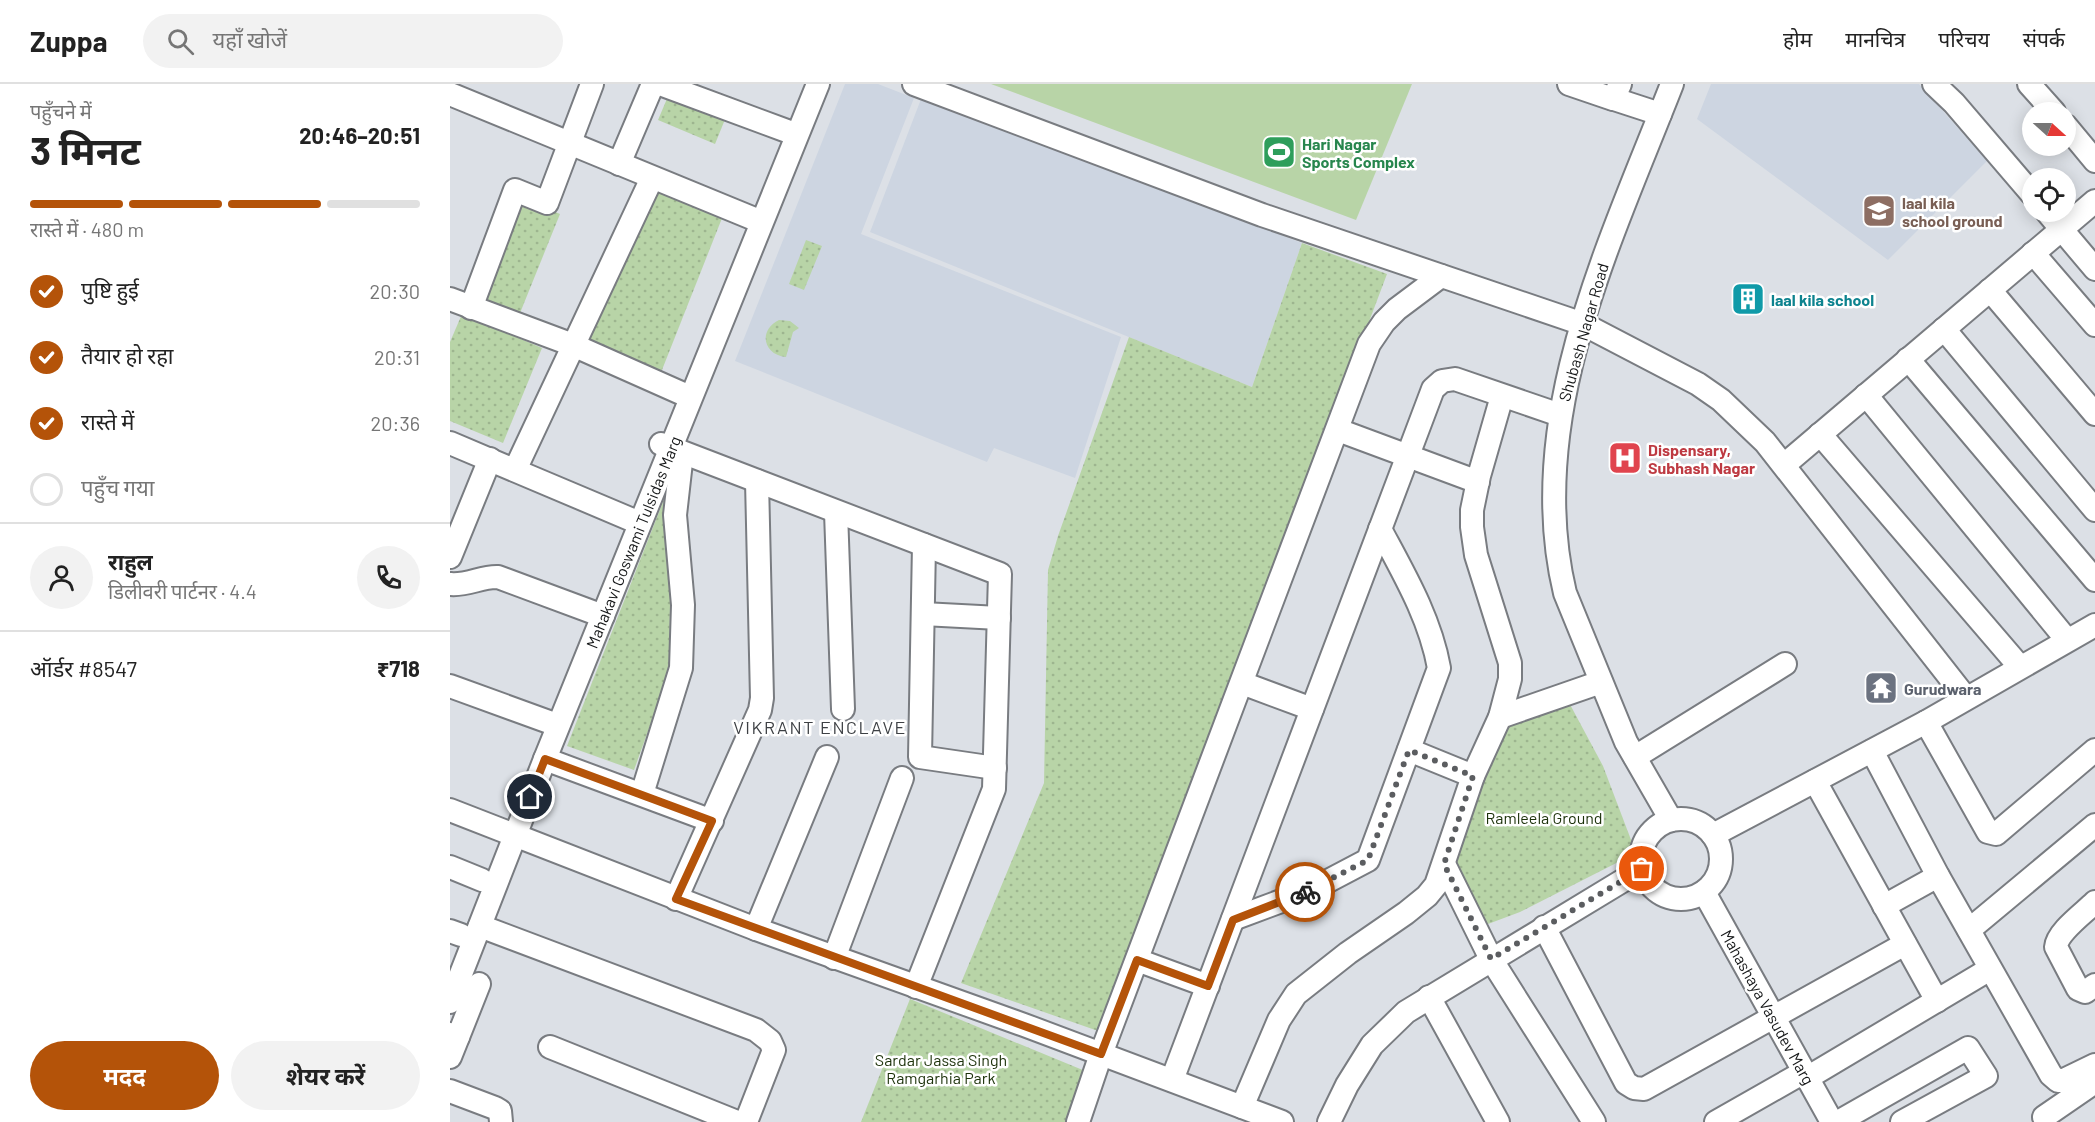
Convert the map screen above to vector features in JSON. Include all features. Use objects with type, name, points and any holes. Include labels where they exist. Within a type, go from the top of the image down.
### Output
[{"type":"street","points":[[592,84],[547,202],[515,190],[460,304],[573,345],[681,393]]},
{"type":"street","points":[[619,164],[652,84]]},
{"type":"street","points":[[660,84],[787,131]]},
{"type":"street","name":"Mahakavi Goswami Tulsidas Marg","points":[[450,960],[508,833],[545,759],[630,519],[671,448],[681,393],[807,84]]},
{"type":"street","name":"Mahakavi Goswami Tulsidas Marg","points":[[450,1002],[463,930],[482,880],[508,833],[549,722],[671,448],[818,84]]},
{"type":"street","points":[[914,84],[1262,215],[1583,324],[1698,384],[1721,400],[1765,441],[1966,698]]},
{"type":"street","points":[[1569,84],[1617,92],[1660,114]]},
{"type":"street","name":"Shubash Nagar Road","points":[[1671,820],[1635,757],[1601,682],[1565,593],[1560,572],[1554,490],[1560,415],[1583,324],[1603,261],[1672,84]]},
{"type":"street","points":[[1934,84],[1954,103],[2022,182]]},
{"type":"street","points":[[2029,84],[2045,102]]},
{"type":"street","points":[[450,94],[752,218]]},
{"type":"street","points":[[2076,138],[2095,160]]},
{"type":"street","points":[[515,470],[652,178]]},
{"type":"street","points":[[1784,465],[2095,201]]},
{"type":"street","points":[[2054,222],[2095,269]]},
{"type":"street","points":[[2033,253],[2095,324]]},
{"type":"street","points":[[1078,1122],[1101,1054],[1369,344],[1384,322],[1397,309],[1441,276]]},
{"type":"street","points":[[1990,290],[2095,414]]},
{"type":"street","points":[[1944,329],[2095,510]]},
{"type":"street","points":[[1908,359],[2095,580]]},
{"type":"street","points":[[1172,1080],[1433,389],[1437,384],[1449,379],[1455,380],[1560,415]]},
{"type":"street","points":[[1866,395],[2067,640]]},
{"type":"street","points":[[1242,1107],[1279,1020],[1296,994],[1340,959],[1389,926],[1427,896],[1436,885],[1473,776],[1500,717],[1509,689],[1510,663],[1475,548],[1472,518],[1478,482],[1502,396]]},
{"type":"street","points":[[1338,430],[1478,482]]},
{"type":"street","points":[[1820,434],[2020,667]]},
{"type":"street","points":[[450,443],[630,519]]},
{"type":"street","points":[[642,794],[681,668],[683,605],[671,448],[1000,574],[994,789],[916,987]]},
{"type":"street","points":[[450,557],[490,459]]},
{"type":"street","points":[[676,899],[760,711],[762,699],[757,481]]},
{"type":"street","points":[[836,512],[843,710]]},
{"type":"street","points":[[1233,920],[1311,890],[1368,860],[1439,668],[1435,644],[1411,586],[1380,530]]},
{"type":"street","points":[[924,545],[920,757],[995,768]]},
{"type":"street","points":[[450,584],[464,584],[488,576],[498,577],[597,614]]},
{"type":"street","points":[[923,614],[999,618]]},
{"type":"street","points":[[1713,835],[1926,722],[2095,625]]},
{"type":"street","points":[[1635,757],[1785,664]]},
{"type":"street","points":[[1500,717],[1601,682]]},
{"type":"street","points":[[1242,683],[1312,710]]},
{"type":"street","points":[[450,686],[549,722]]},
{"type":"street","points":[[1926,722],[1988,832],[1992,834],[1996,834],[2091,762]]},
{"type":"street","points":[[1409,750],[1473,776]]},
{"type":"street","points":[[1872,751],[1990,969],[2034,1047],[2051,1075],[2058,1081]]},
{"type":"street","points":[[756,929],[827,757]]},
{"type":"street","points":[[545,759],[712,821]]},
{"type":"street","points":[[834,958],[902,778]]},
{"type":"street","points":[[1815,781],[1937,1001]]},
{"type":"street","points":[[450,810],[676,899],[1282,1122]]},
{"type":"street","points":[[1687,819],[1702,825],[1713,835],[1720,849],[1720,865],[1715,880],[1704,892],[1690,898],[1675,899],[1660,894],[1648,883],[1642,869],[1641,853],[1647,838],[1657,827],[1671,820],[1687,819]]},
{"type":"street","points":[[1969,930],[2095,825]]},
{"type":"street","points":[[1444,864],[1491,959],[1594,1122]]},
{"type":"street","points":[[450,867],[482,880]]},
{"type":"street","points":[[1329,1122],[1347,1085],[1372,1045],[1406,1012],[1642,869]]},
{"type":"street","points":[[1884,906],[1938,876]]},
{"type":"street","name":"Mahashaya Vasudev Marg","points":[[1704,892],[1832,1122]]},
{"type":"street","points":[[2095,902],[2061,934],[2056,947],[2078,989],[2085,992],[2095,984]]},
{"type":"street","points":[[1544,927],[1626,1083],[1634,1088],[1644,1089],[1905,944]]},
{"type":"street","points":[[463,930],[765,1035],[774,1050],[746,1122]]},
{"type":"street","points":[[1137,960],[1208,986]]},
{"type":"street","points":[[1716,1122],[1805,1075],[1990,969]]},
{"type":"street","points":[[453,1043],[479,984]]},
{"type":"street","points":[[1429,998],[1498,1122]]},
{"type":"street","points":[[550,1047],[737,1122]]},
{"type":"street","points":[[1838,1122],[1968,1047],[1986,1076],[1902,1122]]},
{"type":"street","points":[[2058,1081],[2070,1079],[2095,1065]]},
{"type":"street","points":[[2042,1119],[2058,1081]]},
{"type":"street","points":[[2042,1119],[2095,1082]]},
{"type":"street","points":[[450,1091],[500,1111],[501,1122]]},
{"type":"shaded area","points":[[845,84],[878,84],[914,98],[861,234],[1121,337],[1075,478],[994,448],[987,462],[735,361]]},
{"type":"shaded area","name":"laal kila school ground","points":[[1711,84],[1919,84],[1987,161],[1888,260],[1697,119]]},
{"type":"shaded area","points":[[921,99],[1302,243],[1252,387],[870,232]]},
{"type":"green space","name":"Hari Nagar Sports Complex","points":[[991,84],[1412,84],[1356,220]]},
{"type":"green space","points":[[669,94],[726,117],[715,144],[658,120]]},
{"type":"green space","points":[[644,170],[728,203],[660,375],[573,341]]},
{"type":"green space","points":[[510,193],[560,214],[518,318],[466,294]]},
{"type":"green space","points":[[806,240],[822,246],[804,290],[789,284]]},
{"type":"green space","points":[[1302,243],[1387,274],[1101,1032],[961,983],[1044,783],[1048,570],[1129,337],[1252,387]]},
{"type":"green space","points":[[462,314],[542,348],[503,443],[450,421],[450,342]]},
{"type":"green space","points":[[779,320],[790,321],[799,328],[793,332],[786,357],[772,352],[766,342],[768,330]]},
{"type":"green space","points":[[672,479],[669,673],[634,770],[567,746]]},
{"type":"green space","name":"Ramleela Ground","points":[[1566,697],[1603,766],[1636,853],[1520,912],[1488,924],[1469,910],[1455,870],[1463,818],[1514,714]]},
{"type":"green space","name":"Sardar Jassa Singh Ramgarhia Park","points":[[910,999],[1090,1073],[1072,1122],[861,1122]]},
{"type":"way so far","points":[[1305,892],[1368,860],[1409,750],[1473,776],[1444,864],[1491,959],[1642,869]]},
{"type":"place","name":"Hari Nagar Sports Complex","points":[[1279,152]]},
{"type":"place","name":"laal kila school ground","points":[[1879,211]]},
{"type":"place","name":"laal kila school","points":[[1748,299]]},
{"type":"place","name":"Dispensary, Subhash Nagar","points":[[1625,458]]},
{"type":"place","name":"Gurudwara","points":[[1881,688]]},
{"type":"district","name":"VIKRANT ENCLAVE","points":[[820,727]]},
{"type":"route","points":[[530,797],[545,759],[712,821],[676,899],[1101,1054],[1137,960],[1208,986],[1233,920],[1305,892]]}]
